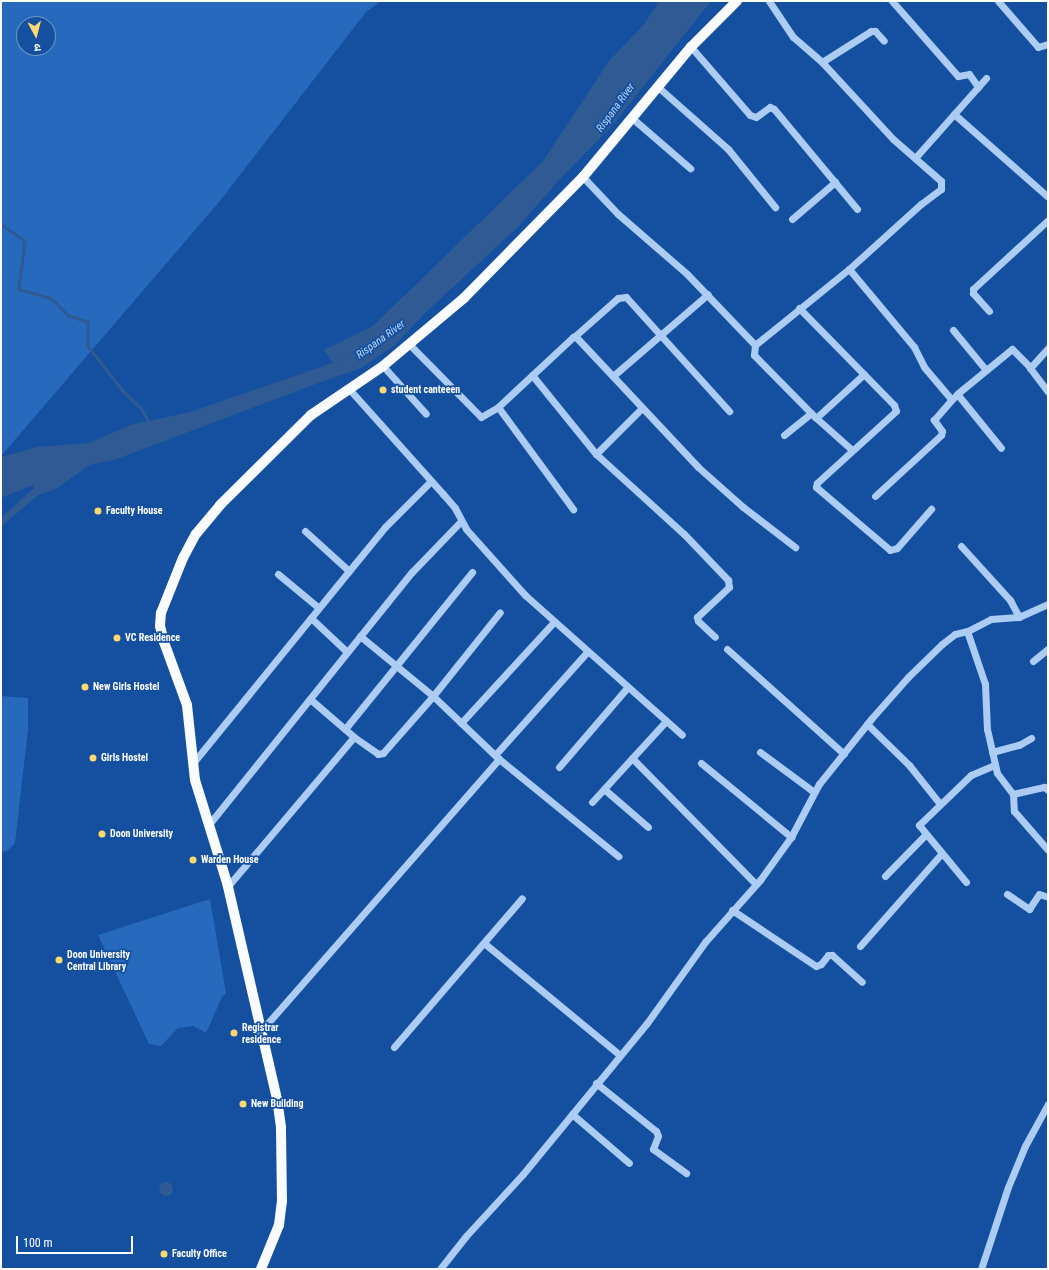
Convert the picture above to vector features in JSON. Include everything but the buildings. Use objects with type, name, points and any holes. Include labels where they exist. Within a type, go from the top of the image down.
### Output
[{"type":"main road","points":[[261,1269],[279,1225],[282,1202],[281,1127],[277,1100],[260,1032],[228,886],[196,780],[187,705],[160,626],[161,614],[183,558],[196,534],[220,505],[311,415],[384,366],[464,298],[583,177],[691,47],[737,1]]},
{"type":"street","points":[[769,1],[793,37],[822,62],[872,117],[941,181],[941,189],[921,204],[849,269],[755,345],[754,355],[813,415],[852,450]]},
{"type":"street","points":[[892,1],[958,76],[968,74],[978,86]]},
{"type":"street","points":[[998,1],[1035,44],[1041,47],[1048,44]]},
{"type":"street","points":[[822,62],[871,31],[875,31],[884,41]]},
{"type":"street","points":[[691,47],[750,115],[756,116],[770,107],[774,109],[857,209]]},
{"type":"street","points":[[915,158],[986,78]]},
{"type":"street","points":[[658,88],[728,149],[774,207]]},
{"type":"street","points":[[954,114],[1048,197]]},
{"type":"street","points":[[632,118],[690,168]]},
{"type":"street","points":[[583,177],[618,214],[665,252],[708,294],[755,345]]},
{"type":"street","points":[[792,218],[835,182]]},
{"type":"street","points":[[989,311],[973,293],[973,289],[1048,220]]},
{"type":"street","points":[[849,269],[914,347],[921,364],[955,397],[1001,448]]},
{"type":"street","points":[[613,376],[708,294]]},
{"type":"street","points":[[410,345],[477,415],[483,417],[498,407],[575,336],[618,298],[623,296],[729,411]]},
{"type":"street","points":[[799,308],[894,405],[896,411],[817,483],[816,487],[887,548],[897,548],[931,509]]},
{"type":"street","points":[[953,330],[986,370]]},
{"type":"street","points":[[575,336],[642,408],[727,494],[795,547]]},
{"type":"street","points":[[1030,367],[1048,348]]},
{"type":"street","points":[[875,496],[941,435],[942,431],[934,420],[955,397],[1012,349],[1030,367],[1048,392]]},
{"type":"street","points":[[384,366],[426,414]]},
{"type":"street","points":[[784,435],[813,415],[864,374]]},
{"type":"street","points":[[532,375],[596,454],[684,534],[730,582],[729,587],[697,617],[698,621],[715,637]]},
{"type":"street","points":[[350,390],[454,508],[461,520],[503,572],[553,623],[682,735]]},
{"type":"street","points":[[498,407],[573,509]]},
{"type":"street","points":[[596,454],[642,408]]},
{"type":"street","points":[[193,763],[385,527],[431,481]]},
{"type":"street","points":[[210,823],[310,699],[346,651],[412,572],[461,520]]},
{"type":"street","points":[[305,531],[349,571]]},
{"type":"street","points":[[961,546],[1010,600],[1019,617]]},
{"type":"street","points":[[345,729],[472,572]]},
{"type":"street","points":[[278,574],[319,608]]},
{"type":"street","points":[[440,1269],[466,1236],[523,1174],[620,1055],[732,910],[756,884],[791,837],[814,792],[867,724],[908,677],[942,644],[955,634],[968,631],[991,619],[1019,617],[1048,604]]},
{"type":"street","points":[[310,699],[372,751],[382,754],[433,696],[500,612]]},
{"type":"street","points":[[311,618],[346,651]]},
{"type":"street","points":[[461,723],[553,623]]},
{"type":"street","points":[[968,631],[985,684],[985,715],[995,765],[1001,780],[1013,794],[1014,811],[1048,850]]},
{"type":"street","points":[[360,636],[433,696],[497,757],[618,856]]},
{"type":"street","points":[[727,649],[844,754]]},
{"type":"street","points":[[1033,661],[1048,649]]},
{"type":"street","points":[[260,1032],[587,652]]},
{"type":"street","points":[[559,767],[628,688]]},
{"type":"street","points":[[592,802],[666,721]]},
{"type":"street","points":[[867,724],[909,765],[940,804]]},
{"type":"street","points":[[228,886],[354,737]]},
{"type":"street","points":[[992,752],[1019,746],[1031,738]]},
{"type":"street","points":[[760,752],[814,792]]},
{"type":"street","points":[[632,758],[756,884]]},
{"type":"street","points":[[701,763],[791,837]]},
{"type":"street","points":[[966,882],[924,835],[919,825],[971,775],[995,765]]},
{"type":"street","points":[[1013,794],[1047,786]]},
{"type":"street","points":[[604,789],[648,827]]},
{"type":"street","points":[[885,876],[924,835]]},
{"type":"street","points":[[860,946],[941,854]]},
{"type":"street","points":[[1007,894],[1029,909],[1039,894],[1048,898]]},
{"type":"street","points":[[394,1047],[522,898]]},
{"type":"street","points":[[732,910],[816,966],[821,964],[828,954],[832,955],[862,982]]},
{"type":"street","points":[[484,943],[620,1055]]},
{"type":"street","points":[[596,1083],[658,1133],[653,1149],[686,1174]]},
{"type":"street","points":[[981,1269],[1008,1187],[1025,1146],[1048,1104]]},
{"type":"street","points":[[572,1114],[629,1163]]},
{"type":"shaded area","points":[[1,1],[381,1],[366,12],[219,202],[1,456]]},
{"type":"shaded area","points":[[1,696],[28,698],[28,729],[15,843],[7,851],[1,852]]},
{"type":"shaded area","points":[[210,899],[226,993],[222,997],[206,1033],[193,1026],[178,1028],[161,1046],[149,1044],[98,935]]},
{"type":"water","points":[[659,1],[711,1],[612,126],[560,179],[520,225],[424,314],[395,345],[361,368],[342,375],[324,350],[373,326],[543,161],[609,61],[645,23]]},
{"type":"water","points":[[324,366],[332,378],[114,460],[89,465],[58,488],[38,495],[1,527],[1,519],[6,513],[34,488],[33,485],[1,498],[1,457],[36,447],[89,443],[130,425],[190,412]]},
{"type":"water","points":[[163,1182],[169,1182],[173,1186],[173,1192],[169,1196],[163,1196],[159,1192],[159,1186]]},
{"type":"waterway","points":[[1,224],[25,241],[19,289],[51,298],[68,315],[88,322],[88,346],[125,393],[141,408],[150,423]]},
{"type":"waterway","name":"Rispana River","points":[[310,378],[342,367],[353,359]]},
{"type":"place","name":"student canteeen","points":[[383,390]]},
{"type":"place","name":"Faculty House","points":[[98,511]]},
{"type":"place","name":"VC Residence","points":[[117,638]]},
{"type":"place","name":"New Girls Hostel","points":[[85,687]]},
{"type":"place","name":"Girls Hostel","points":[[93,758]]},
{"type":"place","name":"Doon University","points":[[102,834]]},
{"type":"place","name":"Warden House","points":[[193,860]]},
{"type":"place","name":"Doon University Central Library","points":[[59,960]]},
{"type":"place","name":"Registrar residence","points":[[234,1033]]},
{"type":"place","name":"New Building","points":[[243,1104]]},
{"type":"place","name":"Faculty Office","points":[[164,1254]]}]
